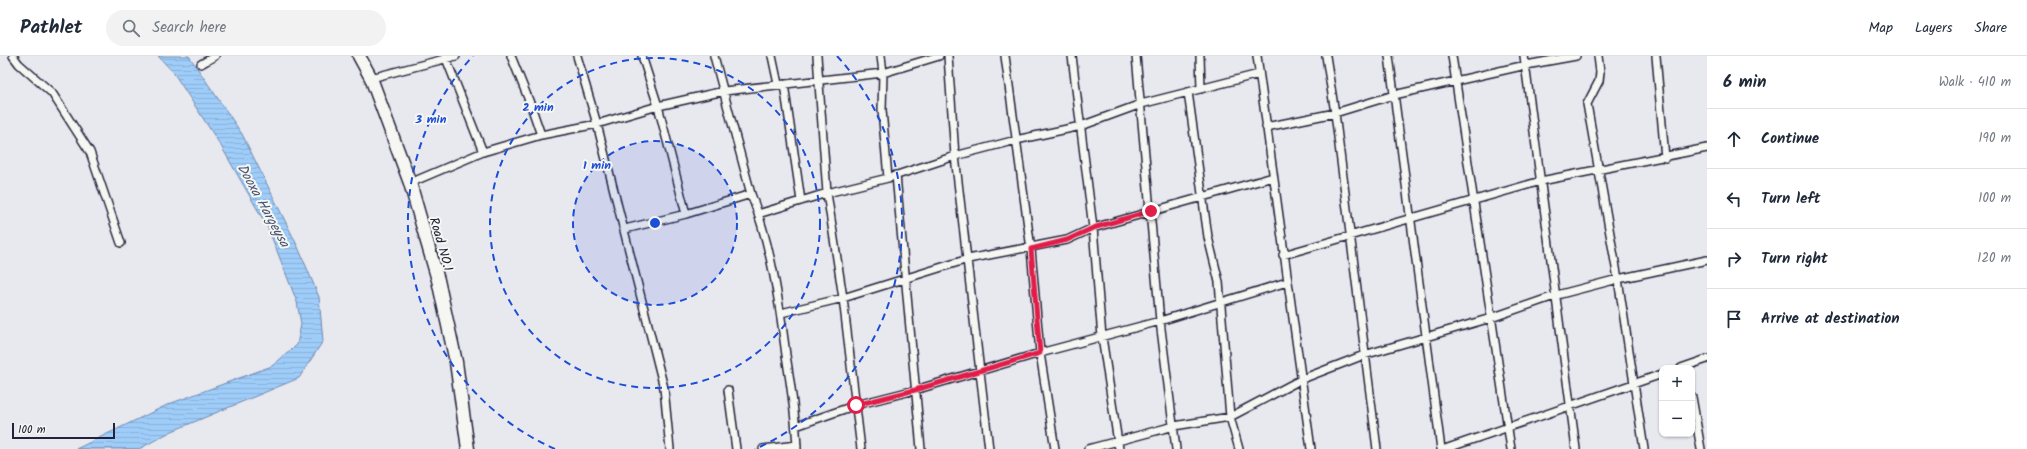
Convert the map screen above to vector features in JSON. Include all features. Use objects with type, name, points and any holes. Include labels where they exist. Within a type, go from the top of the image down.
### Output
[{"type":"highway","name":"Road NO.1","points":[[359,56],[370,78],[410,183],[438,280],[456,362],[468,449]]},
{"type":"street","points":[[14,56],[19,64],[52,93],[86,146],[120,243]]},
{"type":"street","points":[[201,64],[215,56]]},
{"type":"street","points":[[370,78],[456,56]]},
{"type":"street","points":[[511,56],[530,103],[541,136]]},
{"type":"street","points":[[577,56],[625,229],[664,388],[670,449]]},
{"type":"street","points":[[642,56],[658,106],[686,214]]},
{"type":"street","points":[[714,56],[778,291],[796,426],[797,447],[763,449]]},
{"type":"street","points":[[772,56],[781,84],[801,201]]},
{"type":"street","points":[[817,56],[820,80],[827,193],[843,298],[861,449]]},
{"type":"street","points":[[881,56],[883,73],[882,110],[888,178]]},
{"type":"street","points":[[410,183],[484,152],[541,136],[597,124],[658,106],[724,91],[883,73],[939,56]]},
{"type":"street","points":[[948,56],[955,156],[989,449]]},
{"type":"street","points":[[1005,56],[1031,249],[1040,353],[1055,449]]},
{"type":"street","points":[[1072,56],[1093,228],[1102,337],[1119,449]]},
{"type":"street","points":[[1136,56],[1160,321],[1176,449]]},
{"type":"street","points":[[1200,56],[1201,89]]},
{"type":"street","points":[[1256,56],[1311,449]]},
{"type":"street","points":[[1326,56],[1351,236],[1364,355],[1377,449]]},
{"type":"street","points":[[1389,56],[1441,449]]},
{"type":"street","points":[[1452,56],[1511,449]]},
{"type":"street","points":[[1524,56],[1572,404],[1576,449]]},
{"type":"street","points":[[1266,127],[1335,113],[1394,95],[1526,65],[1576,56]]},
{"type":"street","points":[[1598,56],[1600,72],[1599,80],[1587,104],[1618,279],[1644,449]]},
{"type":"street","points":[[1656,56],[1665,158]]},
{"type":"street","points":[[445,58],[484,152]]},
{"type":"street","points":[[758,214],[827,193],[888,178],[955,156],[1016,140],[1081,126],[1141,104],[1259,74]]},
{"type":"street","points":[[1188,92],[1208,237],[1219,282],[1230,417],[1239,449]]},
{"type":"street","points":[[1283,255],[1542,182],[1665,158],[1707,148]]},
{"type":"street","points":[[896,175],[921,449]]},
{"type":"street","points":[[781,313],[843,298],[906,280],[968,259],[1031,249],[1067,240],[1093,228],[1272,177]]},
{"type":"street","points":[[625,229],[686,214],[751,194]]},
{"type":"street","points":[[1088,449],[1117,440],[1174,426],[1230,417],[1302,379],[1364,355],[1618,279],[1707,260]]},
{"type":"street","points":[[796,426],[856,405],[915,390],[1040,353],[1220,304],[1287,282]]},
{"type":"street","points":[[1690,365],[1707,359]]},
{"type":"street","points":[[1445,449],[1659,375]]},
{"type":"street","points":[[728,390],[736,449]]},
{"type":"street","points":[[1693,401],[1701,449]]},
{"type":"water","name":"Dooxa Hargeysa","points":[[158,56],[189,56],[242,134],[298,247],[319,297],[323,341],[299,378],[170,432],[139,449],[76,449],[169,404],[272,366],[297,345],[301,324],[297,302],[268,228],[221,146],[173,72]]},
{"type":"route","points":[[856,405],[915,390],[1040,353],[1031,249],[1067,240],[1093,228],[1151,211]]}]
